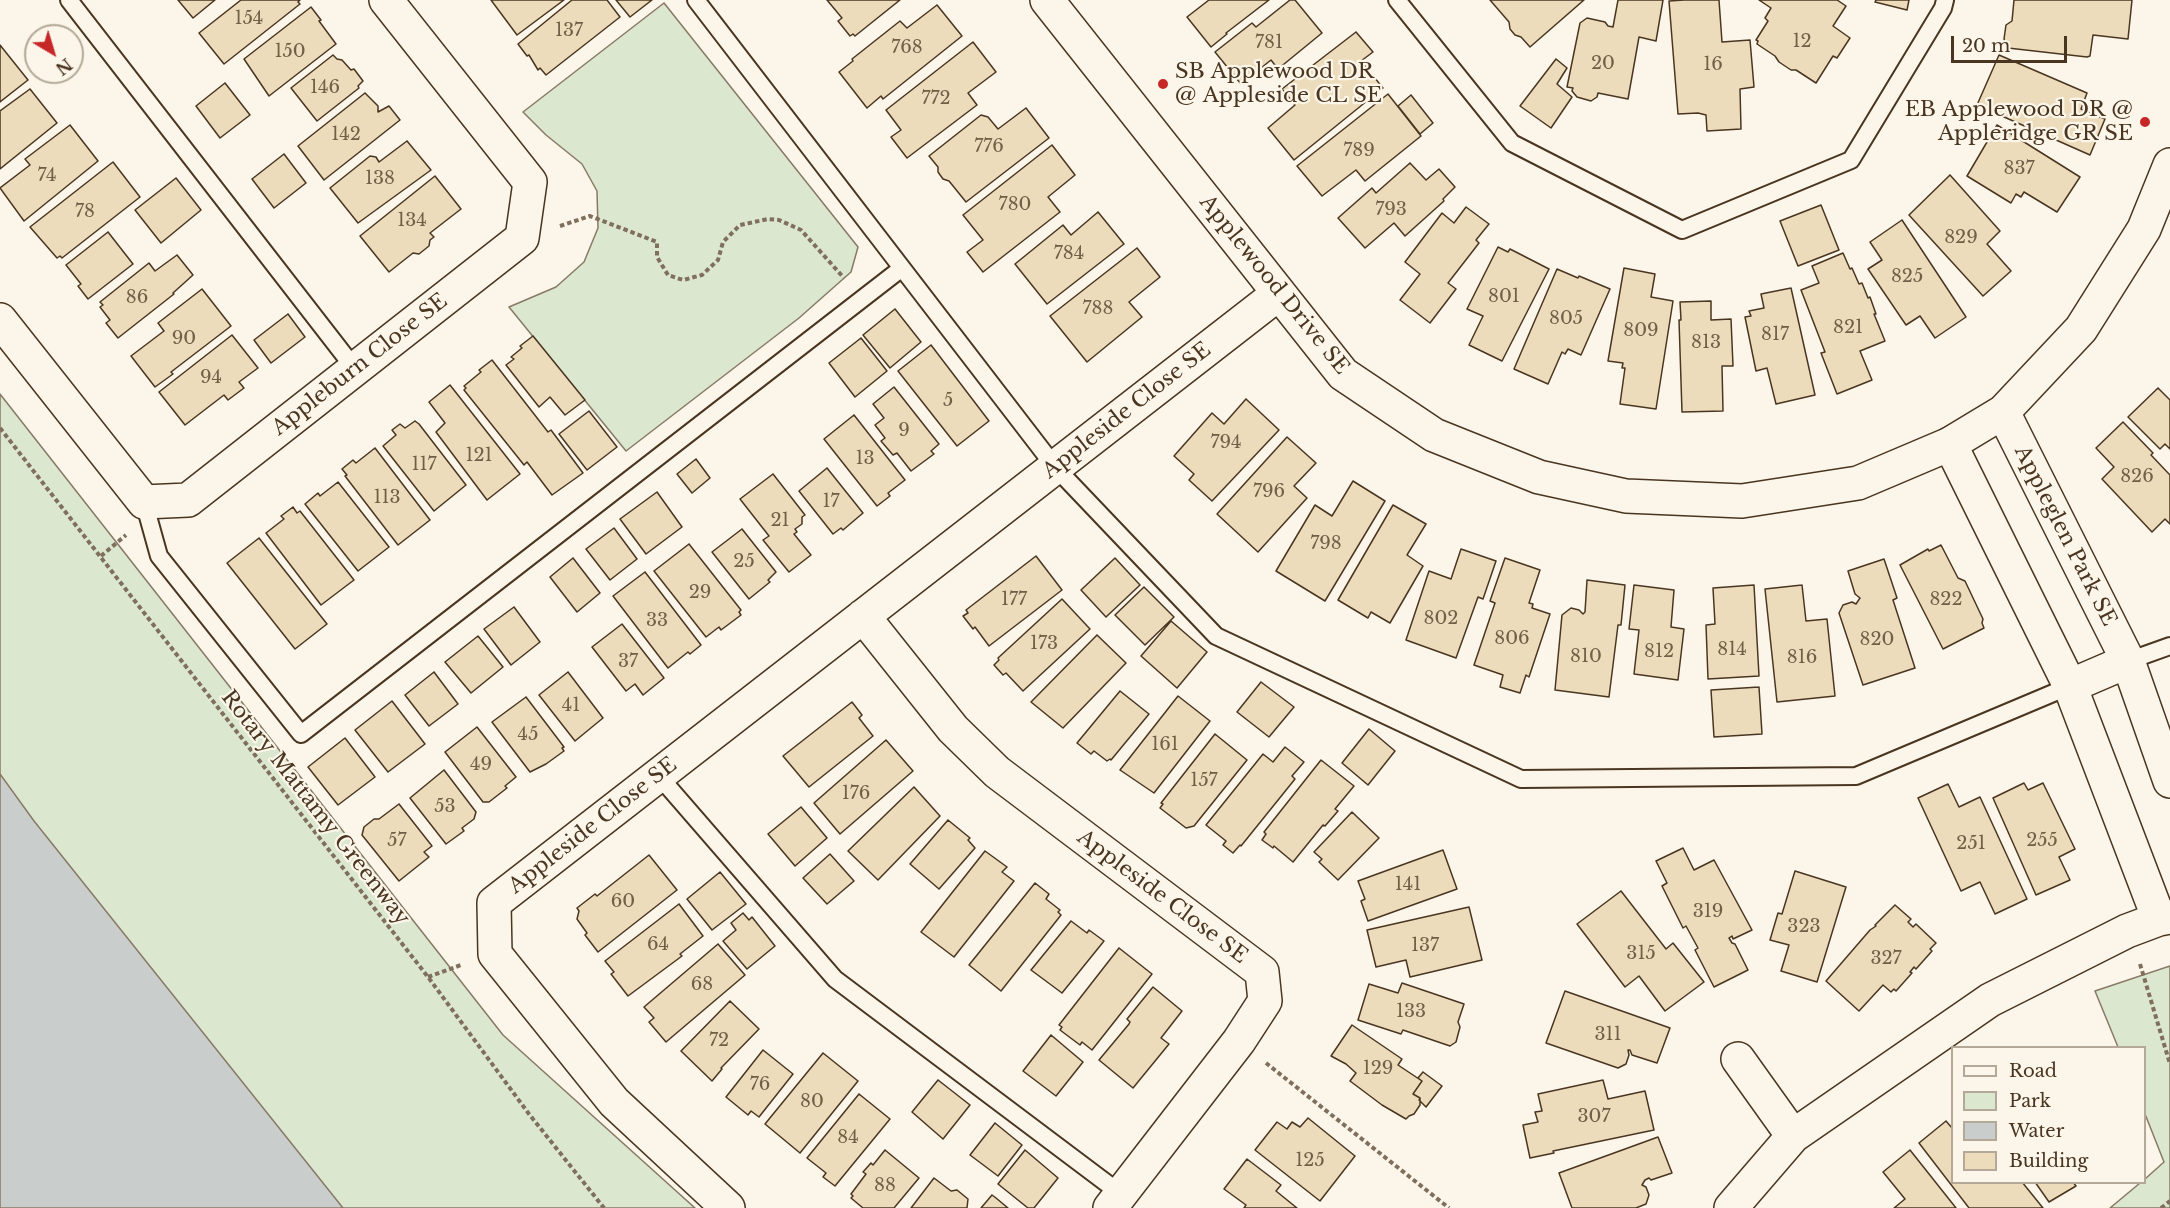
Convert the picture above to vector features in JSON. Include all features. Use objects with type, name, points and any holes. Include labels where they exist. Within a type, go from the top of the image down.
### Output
[{"type":"street","points":[[387,0],[530,182],[522,238]]},
{"type":"street","name":"Applewood Drive SE","points":[[1047,0],[1343,374],[1434,435],[1539,477],[1626,496],[1742,501],[1858,483],[1950,444],[2003,412],[2081,329],[2144,229],[2170,165]]},
{"type":"street","name":"Appleburn Close SE","points":[[144,502],[188,500],[522,238]]},
{"type":"street","name":"Appleside Close SE","points":[[728,1208],[614,1102],[495,954],[494,903],[1278,294]]},
{"type":"street","points":[[0,320],[144,502]]},
{"type":"street","name":"Appleglen Park SE","points":[[2003,412],[2128,661],[2170,781]]},
{"type":"street","points":[[1731,1208],[1793,1136],[1990,1000],[2127,932],[2165,918],[2070,686],[1950,444]]},
{"type":"street","name":"Appleside Close SE","points":[[863,616],[953,729],[998,772],[1262,972],[1265,1001],[1239,1041],[1115,1201]]},
{"type":"street","points":[[2070,686],[2128,661]]},
{"type":"street","points":[[1738,1059],[1793,1136]]},
{"type":"lane","points":[[69,0],[355,369]]},
{"type":"lane","points":[[696,0],[1055,467],[1216,636],[1521,779],[1856,776],[2070,686]]},
{"type":"lane","points":[[1397,0],[1512,143],[1682,230],[1851,160],[1943,8],[1945,0]]},
{"type":"lane","points":[[144,502],[159,556],[301,734],[902,268]]},
{"type":"lane","points":[[2128,661],[2170,645]]},
{"type":"lane","points":[[658,775],[835,979],[1115,1201]]},
{"type":"path","points":[[522,238],[590,216],[657,243],[657,257],[668,275],[683,280],[702,275],[718,260],[723,242],[740,225],[768,219],[779,220],[801,230],[861,299]]},
{"type":"path","name":"Rotary Mattamy Greenway","points":[[0,428],[428,976],[529,1114],[604,1208]]},
{"type":"path","points":[[2127,932],[2143,971],[2170,1064]]},
{"type":"path","points":[[1239,1041],[1449,1208]]},
{"type":"path","points":[[2161,1208],[2170,1201]]},
{"type":"green space","points":[[664,3],[858,247],[851,272],[799,318],[626,451],[509,307],[556,287],[584,262],[598,228],[597,191],[582,164],[546,135],[523,112]]},
{"type":"green space","points":[[0,394],[503,1035],[695,1208],[0,1208]]},
{"type":"green space","points":[[2170,966],[2170,1208],[2110,1208],[2139,1184],[2146,1184],[2146,1178],[2164,1162],[2146,1117],[2146,1046],[2118,1046],[2095,991]]},
{"type":"water","points":[[0,774],[34,821],[343,1208],[0,1208]]},
{"type":"building","points":[[178,0],[215,0],[193,18]]},
{"type":"building","points":[[241,0],[300,0],[298,2],[300,4],[224,64],[199,33]]},
{"type":"building","points":[[491,0],[564,0],[517,35]]},
{"type":"building","points":[[572,0],[607,0],[620,17],[546,75],[540,68],[538,70],[529,55],[527,56],[518,44]]},
{"type":"building","points":[[616,0],[652,0],[630,17]]},
{"type":"building","points":[[827,0],[900,0],[855,36],[853,34],[850,36],[838,21],[842,18]]},
{"type":"building","points":[[1209,0],[1269,0],[1211,47],[1187,17]]},
{"type":"building","points":[[1290,0],[1295,0],[1322,33],[1278,69],[1271,60],[1241,84],[1215,52],[1252,23],[1256,27]]},
{"type":"building","points":[[1490,0],[1584,0],[1530,47],[1521,37],[1515,35],[1510,29],[1509,22]]},
{"type":"building","points":[[1618,0],[1663,0],[1656,41],[1639,37],[1628,99],[1598,93],[1597,97],[1591,101],[1577,97],[1572,91],[1573,88],[1567,87],[1580,23],[1587,18],[1605,22],[1608,26],[1613,27]]},
{"type":"building","points":[[1719,0],[1722,42],[1750,40],[1754,87],[1740,89],[1741,129],[1707,131],[1706,115],[1678,114],[1669,1]]},
{"type":"building","points":[[1759,0],[1837,0],[1846,6],[1833,26],[1850,38],[1837,58],[1833,56],[1816,83],[1796,70],[1791,70],[1757,44],[1756,40],[1768,21],[1765,18],[1771,8]]},
{"type":"building","points":[[1876,0],[1909,0],[1907,10],[1875,2]]},
{"type":"building","points":[[2014,0],[2132,0],[2128,39],[2093,35],[2090,56],[2087,57],[2008,48],[2004,39],[2006,25],[2012,21]]},
{"type":"building","points":[[937,5],[962,36],[883,99],[881,96],[867,108],[839,72],[900,21],[907,28]]},
{"type":"building","points":[[311,7],[336,44],[269,96],[244,59]]},
{"type":"building","points":[[1356,32],[1373,52],[1361,61],[1383,88],[1294,160],[1268,128],[1295,105],[1282,89]]},
{"type":"building","points":[[973,42],[996,72],[968,93],[977,105],[907,158],[891,137],[901,130],[886,110]]},
{"type":"building","points":[[0,45],[24,75],[24,83],[0,102]]},
{"type":"building","points":[[333,55],[342,60],[351,70],[354,69],[363,81],[358,86],[359,88],[317,121],[291,88]]},
{"type":"building","points":[[1999,55],[2087,93],[2081,109],[2105,119],[2090,155],[1977,105]]},
{"type":"building","points":[[1556,59],[1567,68],[1557,84],[1572,97],[1551,128],[1520,106]]},
{"type":"building","points":[[225,83],[250,115],[220,138],[196,106]]},
{"type":"building","points":[[30,89],[57,123],[0,169],[0,111]]},
{"type":"building","points":[[365,93],[378,106],[378,112],[389,106],[400,120],[324,180],[298,146]]},
{"type":"building","points":[[1388,94],[1421,136],[1365,181],[1356,170],[1322,196],[1297,166]]},
{"type":"building","points":[[1411,95],[1433,123],[1420,134],[1398,106]]},
{"type":"building","points":[[1026,108],[1049,138],[966,202],[949,181],[943,179],[938,172],[938,167],[929,156],[981,115],[988,117],[998,129]]},
{"type":"building","points":[[70,125],[98,161],[24,221],[0,188],[30,165],[25,159]]},
{"type":"building","points":[[1997,125],[2080,177],[2057,212],[2024,192],[2021,197],[2016,194],[2011,203],[1967,176]]},
{"type":"building","points":[[407,141],[431,170],[358,223],[330,188],[370,156],[376,157],[379,162]]},
{"type":"building","points":[[1052,145],[1075,175],[1048,197],[1060,212],[983,272],[967,252],[983,240],[963,215]]},
{"type":"building","points":[[284,154],[306,183],[274,208],[252,179]]},
{"type":"building","points":[[113,162],[140,197],[62,258],[60,256],[57,258],[30,227]]},
{"type":"building","points":[[1410,163],[1426,180],[1439,169],[1455,187],[1443,199],[1444,201],[1405,236],[1394,223],[1365,248],[1338,218],[1372,188],[1376,193]]},
{"type":"building","points":[[1950,175],[2000,231],[1987,244],[2011,271],[1983,296],[1909,215]]},
{"type":"building","points":[[435,176],[461,209],[430,233],[434,237],[430,240],[429,246],[419,254],[413,253],[389,272],[360,236]]},
{"type":"building","points":[[176,178],[201,210],[161,243],[135,210]]},
{"type":"building","points":[[1821,205],[1839,250],[1798,266],[1780,221]]},
{"type":"building","points":[[1466,207],[1489,224],[1476,240],[1479,243],[1448,283],[1456,289],[1430,323],[1400,300],[1420,274],[1405,262],[1442,213],[1454,223]]},
{"type":"building","points":[[1098,212],[1124,244],[1047,304],[1015,264],[1063,225],[1071,235]]},
{"type":"building","points":[[1902,220],[1966,317],[1935,338],[1920,316],[1906,325],[1868,269],[1882,260],[1870,242]]},
{"type":"building","points":[[108,232],[133,264],[88,299],[78,286],[81,284],[66,265]]},
{"type":"building","points":[[1498,247],[1508,252],[1510,249],[1549,269],[1502,361],[1469,345],[1483,316],[1467,309]]},
{"type":"building","points":[[1137,248],[1160,277],[1129,302],[1142,317],[1087,362],[1050,316]]},
{"type":"building","points":[[1843,253],[1859,284],[1862,283],[1868,298],[1870,297],[1885,341],[1860,351],[1872,380],[1837,394],[1821,353],[1825,352],[1801,290],[1819,283],[1812,266]]},
{"type":"building","points":[[177,255],[193,275],[174,294],[118,338],[106,323],[110,320],[100,307],[103,305],[100,302],[149,263],[155,271]]},
{"type":"building","points":[[1624,268],[1655,274],[1651,297],[1673,301],[1656,409],[1620,404],[1625,368],[1622,368],[1623,363],[1608,361]]},
{"type":"building","points":[[1557,269],[1610,289],[1581,355],[1568,349],[1565,354],[1562,352],[1548,384],[1514,369]]},
{"type":"building","points":[[1791,288],[1815,395],[1776,404],[1767,368],[1756,371],[1745,317],[1751,316],[1749,311],[1764,308],[1761,294]]},
{"type":"building","points":[[202,289],[231,326],[155,387],[131,356],[164,331],[158,323]]},
{"type":"building","points":[[1711,301],[1711,320],[1731,319],[1733,366],[1722,366],[1723,411],[1682,412],[1680,302]]},
{"type":"building","points":[[895,309],[921,342],[890,368],[863,335]]},
{"type":"building","points":[[288,314],[305,337],[271,363],[254,340]]},
{"type":"building","points":[[232,335],[258,368],[239,382],[244,388],[228,400],[224,395],[185,425],[159,392]]},
{"type":"building","points":[[533,336],[585,400],[565,415],[550,397],[539,407],[506,365],[514,359],[511,357],[522,348],[520,346]]},
{"type":"building","points":[[861,338],[887,371],[855,397],[829,363]]},
{"type":"building","points":[[931,345],[989,421],[957,446],[898,371]]},
{"type":"building","points":[[492,360],[548,432],[551,430],[583,473],[552,495],[527,462],[524,465],[464,390],[466,388],[464,386]]},
{"type":"building","points":[[450,385],[520,474],[487,500],[436,432],[445,423],[429,402]]},
{"type":"building","points":[[894,387],[939,444],[931,451],[934,454],[911,471],[897,453],[893,455],[881,441],[885,438],[875,425],[884,418],[873,404]]},
{"type":"building","points":[[2158,388],[2170,400],[2170,449],[2165,444],[2160,449],[2128,417]]},
{"type":"building","points":[[1246,399],[1279,430],[1212,501],[1189,480],[1194,474],[1174,456],[1212,413],[1224,424]]},
{"type":"building","points":[[589,411],[617,447],[587,470],[559,434]]},
{"type":"building","points":[[854,415],[905,480],[888,493],[890,496],[877,506],[824,439]]},
{"type":"building","points":[[415,421],[466,485],[434,511],[383,446],[396,435],[392,430],[400,424],[405,428]]},
{"type":"building","points":[[2123,422],[2153,453],[2151,455],[2170,475],[2170,524],[2165,519],[2152,532],[2102,479],[2114,467],[2096,448]]},
{"type":"building","points":[[1287,437],[1316,463],[1294,486],[1307,498],[1258,552],[1217,514]]},
{"type":"building","points":[[375,448],[430,520],[398,545],[342,469],[353,460],[356,463]]},
{"type":"building","points":[[696,459],[710,478],[692,493],[677,474]]},
{"type":"building","points":[[827,468],[863,513],[843,530],[841,528],[833,534],[799,491]]},
{"type":"building","points":[[773,474],[805,515],[802,517],[802,524],[795,529],[797,532],[794,534],[811,555],[789,572],[763,540],[769,536],[740,499]]},
{"type":"building","points":[[1353,481],[1385,501],[1325,601],[1276,571],[1315,505],[1332,516]]},
{"type":"building","points":[[338,482],[389,547],[358,571],[305,504],[318,493],[320,496]]},
{"type":"building","points":[[657,492],[682,527],[646,554],[620,519]]},
{"type":"building","points":[[1393,505],[1426,524],[1407,555],[1423,566],[1390,623],[1371,612],[1368,618],[1338,600]]},
{"type":"building","points":[[293,507],[297,513],[300,511],[354,580],[321,605],[266,533],[284,519],[281,516]]},
{"type":"building","points":[[614,528],[637,559],[610,580],[586,549]]},
{"type":"building","points":[[742,529],[776,572],[768,580],[770,582],[749,599],[712,552]]},
{"type":"building","points":[[259,538],[327,624],[295,649],[227,563]]},
{"type":"building","points":[[689,544],[741,610],[739,612],[741,615],[721,630],[719,627],[706,637],[654,571]]},
{"type":"building","points":[[1941,545],[1958,578],[1965,581],[1983,619],[1984,628],[1943,649],[1900,565],[1928,549],[1929,551]]},
{"type":"building","points":[[1461,549],[1496,561],[1483,599],[1478,597],[1456,658],[1406,640],[1429,571],[1451,579]]},
{"type":"building","points":[[1036,556],[1062,590],[989,646],[975,627],[973,629],[963,616],[968,613],[966,610]]},
{"type":"building","points":[[573,558],[600,593],[577,612],[550,577]]},
{"type":"building","points":[[1115,558],[1140,585],[1106,617],[1081,590]]},
{"type":"building","points":[[1505,558],[1540,570],[1529,603],[1533,604],[1532,608],[1550,614],[1529,677],[1526,675],[1520,693],[1500,687],[1503,675],[1474,665],[1495,603],[1490,601]]},
{"type":"building","points":[[1884,559],[1897,598],[1893,600],[1915,668],[1863,685],[1839,613],[1843,605],[1852,602],[1856,604],[1860,598],[1855,594],[1848,571]]},
{"type":"building","points":[[645,572],[701,645],[668,668],[613,596]]},
{"type":"building","points":[[1587,580],[1625,585],[1609,697],[1555,690],[1562,615],[1571,608],[1583,614],[1585,612]]},
{"type":"building","points":[[1634,585],[1674,590],[1671,627],[1684,629],[1678,680],[1634,674],[1639,630],[1629,629]]},
{"type":"building","points":[[1754,585],[1759,676],[1708,679],[1706,625],[1715,624],[1713,588]]},
{"type":"building","points":[[1802,585],[1806,621],[1827,619],[1835,696],[1777,702],[1765,589]]},
{"type":"building","points":[[1144,587],[1174,617],[1145,645],[1115,615]]},
{"type":"building","points":[[1062,599],[1090,629],[1023,691],[1006,673],[1003,675],[994,665],[999,660],[998,658]]},
{"type":"building","points":[[514,607],[540,642],[511,665],[484,629]]},
{"type":"building","points":[[1171,621],[1207,652],[1177,688],[1141,656]]},
{"type":"building","points":[[622,624],[664,678],[643,695],[635,684],[626,691],[592,647]]},
{"type":"building","points":[[1097,635],[1126,663],[1063,728],[1031,702]]},
{"type":"building","points":[[478,636],[503,667],[471,693],[445,662]]},
{"type":"building","points":[[434,672],[458,704],[429,726],[405,695]]},
{"type":"building","points":[[568,672],[603,718],[575,741],[539,695]]},
{"type":"building","points":[[1261,682],[1294,707],[1269,737],[1237,712]]},
{"type":"building","points":[[1759,687],[1762,734],[1714,737],[1711,690]]},
{"type":"building","points":[[1120,691],[1149,714],[1111,760],[1107,761],[1094,751],[1091,754],[1077,743]]},
{"type":"building","points":[[1178,696],[1210,721],[1154,793],[1120,770]]},
{"type":"building","points":[[526,697],[564,747],[562,748],[564,751],[530,772],[492,722]]},
{"type":"building","points":[[392,701],[425,744],[388,772],[355,730]]},
{"type":"building","points":[[852,702],[862,715],[859,718],[873,736],[809,787],[783,756]]},
{"type":"building","points":[[477,727],[516,777],[505,786],[507,788],[489,802],[483,802],[445,752]]},
{"type":"building","points":[[1369,729],[1395,751],[1368,785],[1342,763]]},
{"type":"building","points":[[1215,734],[1247,760],[1194,826],[1186,828],[1160,808],[1163,804],[1161,803]]},
{"type":"building","points":[[345,738],[375,777],[338,805],[308,767]]},
{"type":"building","points":[[886,740],[913,771],[840,834],[814,803]]},
{"type":"building","points":[[1285,747],[1304,762],[1292,776],[1295,779],[1233,853],[1223,845],[1226,841],[1206,825],[1263,754],[1273,762]]},
{"type":"building","points":[[1321,760],[1354,786],[1335,809],[1338,811],[1325,826],[1323,825],[1293,862],[1274,846],[1273,848],[1262,840],[1266,834],[1264,832]]},
{"type":"building","points":[[444,770],[476,812],[474,819],[462,828],[464,831],[446,844],[410,798]]},
{"type":"building","points":[[2024,783],[2028,790],[2043,783],[2075,849],[2059,857],[2070,880],[2036,895],[1993,798]]},
{"type":"building","points":[[1948,784],[1959,807],[1980,797],[2027,899],[1995,914],[1980,882],[1961,891],[1918,798]]},
{"type":"building","points":[[914,787],[940,816],[878,880],[848,851]]},
{"type":"building","points":[[399,804],[432,846],[424,852],[429,857],[399,881],[362,835],[364,827]]},
{"type":"building","points":[[801,807],[827,838],[795,866],[768,834]]},
{"type":"building","points":[[1352,812],[1379,838],[1338,880],[1319,862],[1322,859],[1314,852]]},
{"type":"building","points":[[948,820],[970,838],[968,840],[975,848],[939,889],[910,864]]},
{"type":"building","points":[[1683,848],[1694,870],[1714,860],[1752,930],[1733,939],[1732,936],[1729,938],[1735,944],[1748,970],[1714,987],[1695,950],[1698,948],[1686,926],[1683,928],[1662,886],[1667,883],[1656,861]]},
{"type":"building","points":[[1443,850],[1457,889],[1368,921],[1361,901],[1365,899],[1358,881]]},
{"type":"building","points":[[985,851],[1007,867],[1002,872],[1014,881],[954,957],[921,932]]},
{"type":"building","points":[[830,854],[854,881],[827,904],[803,878]]},
{"type":"building","points":[[649,855],[677,890],[598,952],[585,935],[587,933],[577,919],[579,911],[577,908],[595,894],[597,896]]},
{"type":"building","points":[[1795,871],[1846,887],[1817,982],[1781,971],[1789,945],[1770,940],[1778,913],[1782,914]]},
{"type":"building","points":[[720,872],[746,904],[712,930],[687,899]]},
{"type":"building","points":[[1035,883],[1049,894],[1046,899],[1060,910],[1058,912],[1061,915],[1001,991],[969,965]]},
{"type":"building","points":[[1621,891],[1666,949],[1673,943],[1704,982],[1665,1011],[1639,976],[1625,987],[1577,924]]},
{"type":"building","points":[[679,904],[703,936],[680,954],[682,956],[628,996],[611,974],[614,972],[605,961]]},
{"type":"building","points":[[1895,905],[1911,919],[1908,922],[1913,927],[1916,924],[1936,943],[1930,949],[1932,951],[1916,969],[1914,967],[1910,972],[1912,973],[1896,991],[1894,989],[1891,992],[1883,985],[1859,1011],[1826,981]]},
{"type":"building","points":[[1469,907],[1482,960],[1410,977],[1406,960],[1376,967],[1367,930]]},
{"type":"building","points":[[743,913],[749,920],[752,917],[775,946],[747,969],[723,941],[736,930],[731,923]]},
{"type":"building","points":[[1071,921],[1087,933],[1089,930],[1104,941],[1062,993],[1031,970]]},
{"type":"building","points":[[718,944],[745,975],[666,1042],[649,1022],[654,1018],[644,1007]]},
{"type":"building","points":[[1119,948],[1152,974],[1092,1050],[1082,1042],[1080,1045],[1060,1030],[1062,1027],[1059,1025]]},
{"type":"building","points":[[1402,983],[1464,1004],[1458,1022],[1460,1027],[1456,1042],[1450,1046],[1403,1030],[1401,1034],[1358,1020],[1369,984],[1398,993]]},
{"type":"building","points":[[1153,987],[1182,1011],[1161,1038],[1169,1044],[1133,1088],[1099,1060],[1129,1024],[1127,1019]]},
{"type":"building","points":[[1565,991],[1670,1028],[1657,1063],[1632,1055],[1628,1050],[1626,1064],[1618,1068],[1546,1043]]},
{"type":"building","points":[[730,1001],[759,1029],[721,1068],[712,1081],[681,1051]]},
{"type":"building","points":[[1352,1025],[1402,1059],[1398,1065],[1422,1081],[1413,1094],[1420,1098],[1420,1105],[1414,1114],[1406,1119],[1382,1105],[1350,1081],[1356,1073],[1346,1064],[1331,1056]]},
{"type":"building","points":[[1051,1035],[1083,1062],[1056,1096],[1023,1071]]},
{"type":"building","points":[[763,1050],[793,1074],[759,1117],[751,1111],[748,1115],[726,1097]]},
{"type":"building","points":[[823,1053],[858,1081],[800,1153],[765,1124]]},
{"type":"building","points":[[1423,1072],[1442,1086],[1426,1107],[1419,1100],[1420,1098],[1413,1094],[1422,1081],[1418,1078]]},
{"type":"building","points":[[938,1080],[970,1105],[943,1139],[912,1112]]},
{"type":"building","points":[[1603,1080],[1608,1099],[1645,1091],[1654,1130],[1530,1158],[1523,1125],[1538,1122],[1535,1112],[1542,1111],[1538,1094]]},
{"type":"building","points":[[859,1094],[890,1119],[835,1186],[823,1177],[826,1173],[807,1158]]},
{"type":"building","points":[[1308,1118],[1355,1156],[1320,1201],[1255,1150],[1277,1122],[1287,1129],[1292,1122],[1300,1127]]},
{"type":"building","points":[[1946,1121],[1951,1127],[1951,1184],[2024,1184],[2043,1208],[1969,1208],[1919,1143]]},
{"type":"building","points":[[995,1123],[1022,1145],[998,1176],[970,1155]]},
{"type":"building","points":[[1658,1137],[1672,1173],[1645,1180],[1642,1185],[1646,1187],[1649,1195],[1646,1204],[1636,1208],[1572,1208],[1559,1173]]},
{"type":"building","points":[[885,1150],[919,1178],[894,1208],[863,1208],[851,1198],[853,1196],[851,1194],[866,1174],[863,1172],[871,1163],[873,1165]]},
{"type":"building","points":[[1025,1150],[1058,1178],[1034,1208],[1028,1208],[998,1184]]},
{"type":"building","points":[[1910,1150],[1956,1208],[1894,1208],[1905,1199],[1883,1172]]},
{"type":"building","points":[[1247,1159],[1281,1185],[1276,1191],[1297,1208],[1244,1208],[1246,1205],[1224,1189]]},
{"type":"building","points":[[934,1178],[951,1191],[957,1190],[968,1199],[967,1208],[911,1208]]},
{"type":"building","points":[[2036,1184],[2074,1184],[2076,1186],[2049,1202]]},
{"type":"building","points":[[992,1195],[996,1198],[1008,1208],[981,1208]]},
{"type":"place","name":"SB Applewood DR @ Appleside CL SE","points":[[1163,84]]},
{"type":"place","name":"EB Applewood DR @ Appleridge GR SE","points":[[2145,122]]}]
